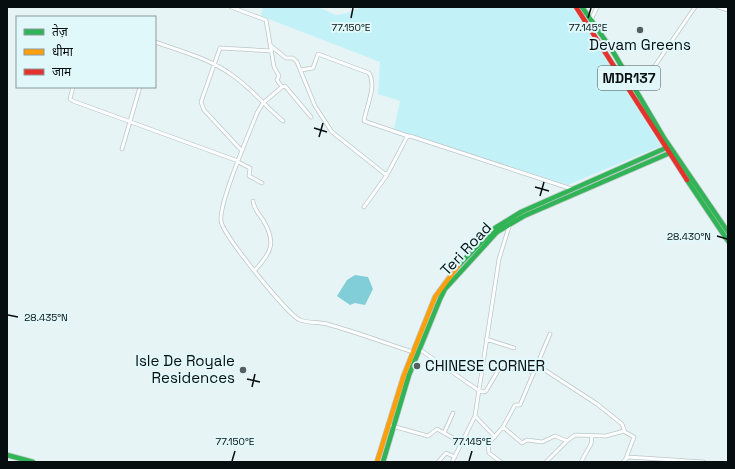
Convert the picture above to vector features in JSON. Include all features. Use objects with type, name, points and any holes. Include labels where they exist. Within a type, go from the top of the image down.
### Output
[{"type":"street","points":[[231,7],[266,20],[275,68],[279,76],[277,80],[282,87],[285,86],[311,117]]},
{"type":"street","name":"MDR137","points":[[576,7],[728,241]]},
{"type":"street","name":"MDR137","points":[[582,7],[637,92],[670,150],[728,232]]},
{"type":"street","points":[[591,20],[598,7]]},
{"type":"street","points":[[637,92],[695,7]]},
{"type":"street","points":[[718,7],[728,10]]},
{"type":"street","points":[[156,42],[214,64],[238,79],[283,121]]},
{"type":"street","points":[[271,46],[286,58],[294,59],[301,70],[315,106],[332,132],[386,175]]},
{"type":"street","points":[[242,151],[201,105],[219,50],[222,48],[272,51]]},
{"type":"street","points":[[301,70],[313,68],[318,54],[370,73],[371,86],[364,121],[572,189]]},
{"type":"street","points":[[282,87],[263,103],[257,112],[238,161],[225,201],[221,223],[226,232],[255,270],[283,305],[296,318],[326,324],[413,352]]},
{"type":"street","points":[[73,88],[70,97],[72,100],[130,120],[238,161],[250,168],[248,176],[262,183]]},
{"type":"street","points":[[122,149],[140,88]]},
{"type":"street","points":[[364,207],[386,175],[408,136]]},
{"type":"street","points":[[377,462],[413,352],[421,340],[435,297],[445,282],[491,231],[512,217],[572,189],[670,150]]},
{"type":"street","name":"Teri Road","points":[[383,462],[421,340],[445,289],[487,242],[497,232],[524,216],[670,150]]},
{"type":"street","points":[[253,201],[255,210],[267,228],[271,246],[269,255],[255,270]]},
{"type":"street","points":[[452,462],[475,416],[500,251],[512,217]]},
{"type":"street","points":[[501,462],[488,451],[488,444],[503,427],[515,405],[520,405],[550,334]]},
{"type":"street","points":[[486,339],[514,348]]},
{"type":"street","points":[[419,349],[478,390],[486,390],[502,364],[515,369],[518,367],[533,372]]},
{"type":"street","points":[[536,365],[597,404],[622,424],[624,430],[634,437],[623,462]]},
{"type":"street","points":[[444,433],[453,413]]},
{"type":"street","points":[[475,416],[495,437]]},
{"type":"street","points":[[388,425],[428,436],[435,429],[462,443]]},
{"type":"street","points":[[503,427],[522,443],[527,440],[542,442],[555,436],[567,441]]},
{"type":"street","points":[[546,462],[567,441],[578,434],[606,436],[624,430]]},
{"type":"street","points":[[581,462],[591,444],[592,436]]},
{"type":"street","points":[[438,462],[446,453],[455,457]]},
{"type":"street","points":[[7,455],[22,461],[33,462]]},
{"type":"street","points":[[626,458],[704,462]]},
{"type":"shaded area","points":[[263,7],[320,8],[336,15],[348,13],[362,7],[572,7],[661,146],[568,185],[394,129],[400,101],[378,94],[380,62],[261,16]]},
{"type":"shaded area","points":[[355,275],[368,277],[373,289],[365,305],[355,303],[350,305],[337,296],[347,280]]},
{"type":"traffic: fast","points":[[582,7],[612,50],[664,138],[728,232]]},
{"type":"traffic: fast","points":[[458,266],[495,228],[521,212],[668,147]]},
{"type":"traffic: fast","points":[[383,462],[409,375],[440,299],[445,289],[497,232],[524,216],[672,152]]},
{"type":"traffic: fast","points":[[687,180],[728,241]]},
{"type":"traffic: fast","points":[[7,455],[33,462]]},
{"type":"traffic: slow","points":[[377,462],[404,375],[435,297],[458,266]]},
{"type":"traffic: jam","points":[[576,7],[687,180]]},
{"type":"place","name":"Devam Greens","points":[[640,30]]},
{"type":"place","name":"CHINESE CORNER","points":[[417,366]]},
{"type":"place","name":"Isle De Royale Residences","points":[[243,370]]}]
